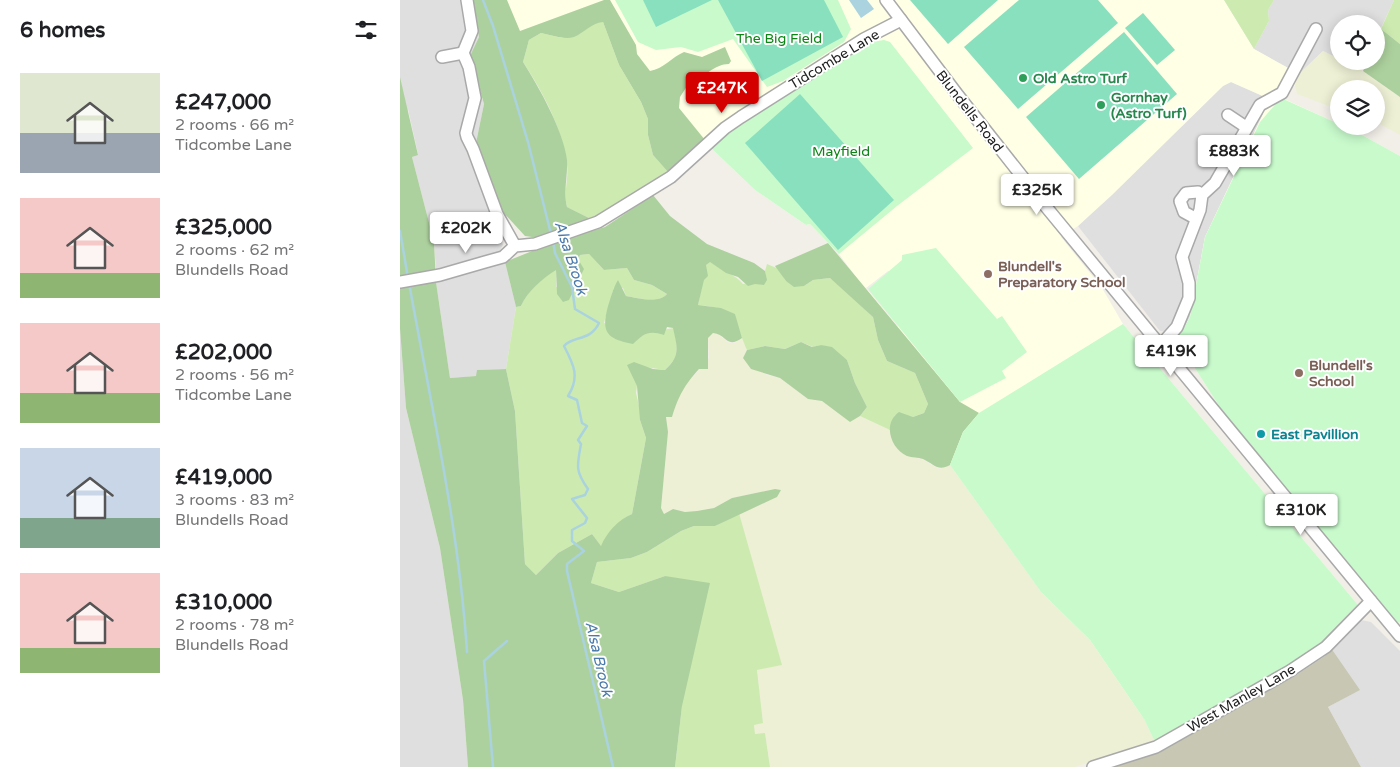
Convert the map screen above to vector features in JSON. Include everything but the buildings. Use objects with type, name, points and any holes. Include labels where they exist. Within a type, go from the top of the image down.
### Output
[{"type":"street","points":[[466,0],[472,31],[463,53],[469,68],[476,98],[466,133],[497,214],[515,246]]},
{"type":"street","name":"Blundells Road","points":[[886,0],[1041,200],[1400,636]]},
{"type":"street","name":"Tidcombe Lane","points":[[400,282],[425,278],[503,256],[515,246],[546,240],[598,222],[657,187],[692,159],[725,128],[741,117],[864,39],[900,20]]},
{"type":"street","points":[[1202,195],[1215,183],[1260,105],[1282,93],[1316,29]]},
{"type":"street","points":[[442,57],[463,53]]},
{"type":"street","points":[[1228,115],[1246,127]]},
{"type":"street","points":[[1195,218],[1184,212],[1180,201],[1186,193],[1198,192],[1202,195]]},
{"type":"street","points":[[1161,346],[1178,327],[1189,298],[1190,283],[1182,257],[1195,218],[1203,202],[1202,195]]},
{"type":"street","name":"West Manley Lane","points":[[1093,767],[1156,747],[1290,671],[1326,647],[1371,601]]},
{"type":"shaded area","points":[[400,0],[472,0],[479,37],[470,57],[484,104],[476,143],[478,178],[503,245],[498,253],[436,270],[434,242],[412,157],[418,154],[408,109],[400,142]]},
{"type":"shaded area","name":"Blundell's School","points":[[502,0],[1224,0],[1254,49],[1299,74],[1295,85],[1282,98],[1330,120],[1330,135],[1362,135],[1400,156],[1400,622],[1397,623],[1221,409],[1177,340],[1190,317],[1205,237],[1263,114],[1265,97],[1231,82],[1223,86],[1112,195],[1078,226],[1061,237],[1102,288],[1123,324],[1358,605],[1154,740],[1144,719],[1041,592],[950,465],[955,410],[839,254],[810,224],[806,225],[755,190],[710,147],[512,34]],"holes":[[[888,271],[889,271],[898,327],[866,288]]]},
{"type":"shaded area","points":[[1274,0],[1394,0],[1385,20],[1385,15],[1330,15],[1330,54],[1323,51],[1299,74],[1254,49],[1269,21],[1268,10]]},
{"type":"shaded area","points":[[1323,51],[1330,54],[1330,70],[1361,70],[1376,80],[1330,80],[1330,107],[1297,94],[1295,85],[1299,74]]},
{"type":"shaded area","points":[[1231,82],[1265,97],[1263,114],[1205,237],[1190,317],[1177,340],[1168,332],[1160,331],[1078,226],[1223,86]]},
{"type":"shaded area","points":[[1385,86],[1400,97],[1400,135],[1385,127]]},
{"type":"shaded area","points":[[505,262],[516,307],[506,369],[477,370],[477,376],[450,378],[436,282]]},
{"type":"shaded area","points":[[400,329],[406,408],[440,548],[463,700],[468,767],[400,767]]},
{"type":"shaded area","points":[[713,333],[718,334],[729,343],[735,343],[742,338],[747,350],[743,359],[767,375],[780,378],[808,399],[822,401],[850,421],[860,416],[890,430],[891,439],[908,456],[922,459],[939,469],[950,465],[1041,592],[1090,640],[1144,719],[1154,740],[1075,767],[770,767],[765,733],[755,734],[754,724],[763,722],[757,669],[781,664],[739,513],[755,506],[775,489],[732,498],[714,508],[697,511],[685,512],[673,509],[664,514],[661,508],[668,432],[666,417],[672,416],[679,393],[709,358],[708,338]]},
{"type":"shaded area","points":[[1361,620],[1371,622],[1400,651],[1400,767],[1361,767],[1328,707],[1359,690],[1331,648],[1354,622]]},
{"type":"shaded area","points":[[1331,648],[1360,690],[1328,707],[1361,767],[1113,767],[1158,752],[1298,674],[1325,656]]},
{"type":"green space","points":[[472,0],[507,0],[520,31],[604,0],[610,0],[636,45],[637,54],[650,71],[659,68],[684,52],[702,57],[725,47],[731,61],[729,64],[719,66],[701,77],[691,80],[680,97],[679,108],[705,140],[668,172],[653,155],[648,135],[648,119],[641,102],[619,65],[603,22],[595,24],[570,38],[541,33],[529,40],[523,62],[550,110],[565,149],[567,166],[565,196],[567,207],[591,219],[539,238],[525,236],[501,210],[476,143],[484,104],[470,56],[479,37]]},
{"type":"green space","name":"The Big Field","points":[[615,0],[838,0],[851,29],[844,42],[783,81],[767,87],[733,39],[698,52],[681,47],[656,50],[638,42]]},
{"type":"green space","points":[[643,0],[712,0],[656,27]]},
{"type":"green space","points":[[718,0],[824,0],[843,37],[762,81]]},
{"type":"green space","points":[[910,0],[998,0],[948,44]]},
{"type":"green space","name":"Old Astro Turf","points":[[1019,0],[1098,0],[1118,23],[1018,109],[964,47]]},
{"type":"green space","points":[[1224,0],[1274,0],[1268,10],[1269,21],[1254,49]]},
{"type":"green space","points":[[1394,0],[1400,0],[1400,44],[1385,32],[1385,20]]},
{"type":"green space","points":[[1143,13],[1175,50],[1157,65],[1125,28]]},
{"type":"green space","points":[[598,22],[603,22],[619,65],[641,102],[648,119],[648,135],[653,155],[668,172],[591,219],[567,207],[567,164],[561,137],[551,111],[523,62],[529,40],[541,33],[562,38]]},
{"type":"green space","name":"Gornhay (Astro Turf)","points":[[1124,32],[1177,94],[1079,179],[1026,117]]},
{"type":"green space","points":[[1385,32],[1400,44],[1400,97],[1385,86],[1385,80],[1376,80],[1363,71],[1385,70]]},
{"type":"green space","name":"Mayfield","points":[[884,40],[890,42],[973,148],[897,206],[839,254],[810,224],[806,225],[755,190],[710,147],[728,130],[866,43]]},
{"type":"green space","points":[[400,77],[418,155],[412,157],[434,242],[436,282],[450,378],[476,376],[477,370],[506,369],[515,411],[525,564],[536,575],[558,553],[592,534],[601,546],[613,527],[632,514],[646,438],[640,420],[637,386],[627,365],[634,362],[653,369],[665,370],[674,360],[676,346],[673,328],[667,327],[664,335],[647,333],[633,344],[617,340],[608,333],[605,322],[606,315],[618,280],[626,296],[653,300],[667,294],[652,285],[634,280],[627,268],[604,270],[589,254],[580,255],[578,259],[584,269],[569,300],[563,302],[557,294],[556,270],[536,286],[521,306],[516,307],[505,262],[557,241],[605,227],[653,195],[670,216],[707,244],[754,263],[765,271],[767,280],[764,285],[755,284],[748,286],[738,277],[726,273],[710,262],[706,265],[708,276],[704,280],[698,305],[721,308],[735,314],[742,338],[730,342],[722,336],[713,333],[708,338],[708,369],[699,369],[682,391],[672,417],[666,417],[668,432],[661,508],[664,514],[673,509],[685,512],[697,511],[714,508],[732,498],[775,489],[781,490],[777,497],[715,526],[694,526],[681,531],[647,552],[631,558],[597,562],[591,583],[619,592],[665,576],[710,583],[682,706],[675,767],[468,767],[463,700],[440,548],[406,408],[400,329]]},
{"type":"green space","points":[[800,94],[894,200],[838,250],[745,143]]},
{"type":"green space","points":[[1281,98],[1330,120],[1330,135],[1362,135],[1400,156],[1400,622],[1397,623],[1221,409],[1177,340],[1190,317],[1205,237],[1260,122]]},
{"type":"green space","points":[[828,243],[960,402],[979,413],[963,432],[950,465],[942,468],[923,459],[907,456],[901,453],[893,442],[890,429],[894,417],[899,412],[913,417],[924,413],[928,404],[915,373],[887,361],[878,340],[873,317],[830,278],[813,280],[804,286],[794,287],[786,281],[775,266]]},
{"type":"green space","points":[[936,248],[997,319],[1002,316],[1027,352],[1002,371],[1006,378],[960,402],[868,289],[902,260],[902,255]]},
{"type":"green space","points":[[589,254],[604,270],[627,268],[634,280],[652,285],[667,294],[654,300],[642,299],[626,296],[623,288],[614,287],[604,323],[644,333],[674,328],[677,350],[674,360],[665,370],[645,367],[637,386],[636,393],[640,420],[646,438],[632,514],[618,524],[601,547],[592,534],[558,553],[536,575],[525,564],[515,411],[506,369],[516,307],[521,306],[531,290],[556,269],[556,287],[578,282],[582,277],[578,258],[580,255]]},
{"type":"green space","points":[[709,261],[743,284],[766,280],[765,271],[767,264],[779,269],[786,281],[804,286],[813,280],[830,278],[847,291],[873,317],[878,340],[887,361],[915,373],[928,404],[924,413],[913,417],[895,415],[890,430],[860,416],[867,407],[855,383],[847,360],[821,345],[813,347],[801,342],[785,349],[765,346],[747,350],[736,322],[727,312],[721,309],[698,305],[706,265]]},
{"type":"green space","points":[[1123,324],[1358,605],[1311,654],[1169,734],[1154,740],[1144,719],[1090,640],[1041,592],[950,465],[963,432],[979,413]]},
{"type":"green space","points":[[801,342],[812,347],[821,345],[832,347],[847,360],[855,383],[867,407],[860,416],[850,422],[822,401],[808,399],[780,378],[751,369],[743,358],[747,350],[765,346],[785,349]]},
{"type":"green space","points":[[739,513],[782,665],[757,670],[763,723],[754,725],[755,734],[765,733],[770,767],[675,767],[682,706],[665,576],[619,592],[591,583],[597,562],[631,558],[647,552],[681,531],[694,526],[715,526]]},
{"type":"water","points":[[849,0],[867,0],[874,9],[861,18]]},
{"type":"waterway","name":"Alsa Brook","points":[[483,0],[493,26],[528,142],[551,234]]},
{"type":"waterway","points":[[400,231],[408,278]]},
{"type":"waterway","name":"Alsa Brook","points":[[553,241],[555,253],[572,287],[575,309],[599,323],[591,333],[572,340],[564,346],[571,359],[575,377],[568,396],[577,400],[582,423],[587,426],[578,440],[581,444],[578,468],[588,489],[585,495],[572,499],[587,518],[585,523],[572,530],[572,541],[584,551],[567,564],[567,571],[613,767]]},
{"type":"waterway","points":[[409,283],[451,513],[458,559],[467,652]]},
{"type":"waterway","points":[[493,767],[484,661],[507,641]]},
{"type":"place","name":"Old Astro Turf","points":[[1023,78]]},
{"type":"place","name":"Gornhay (Astro Turf)","points":[[1101,105]]},
{"type":"place","name":"Blundell's Preparatory School","points":[[988,274]]},
{"type":"place","name":"Blundell's School","points":[[1299,373]]},
{"type":"place","name":"East Pavillion","points":[[1261,434]]}]
